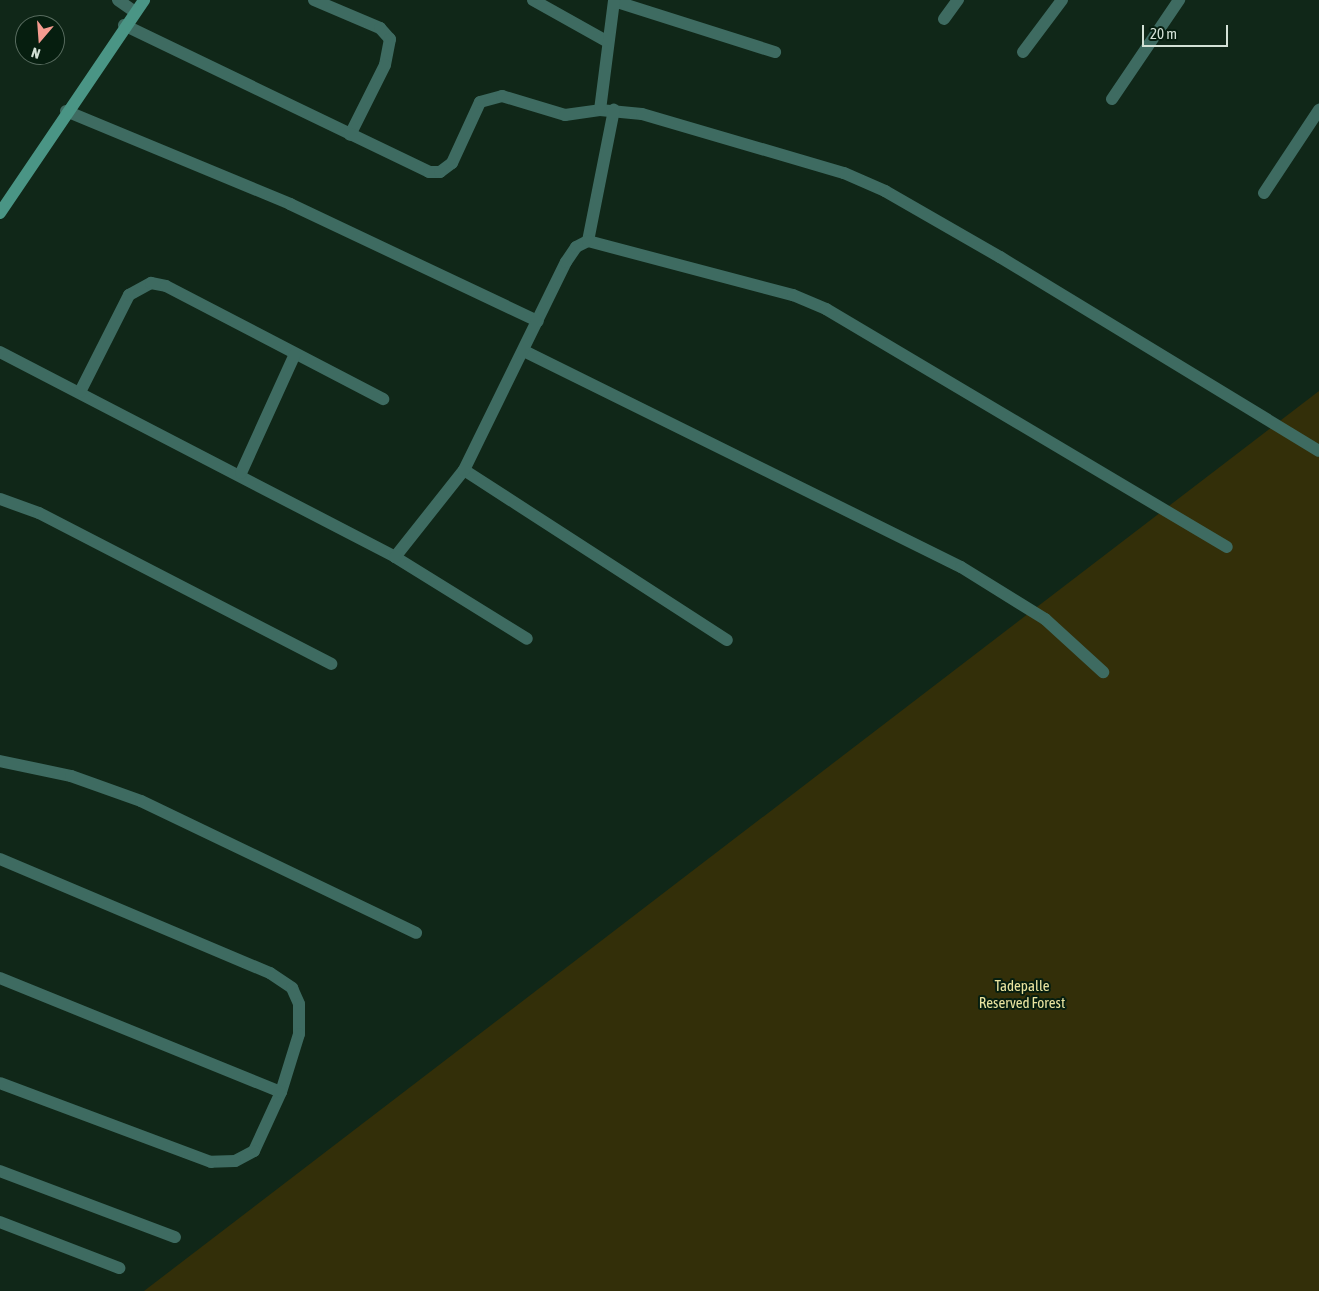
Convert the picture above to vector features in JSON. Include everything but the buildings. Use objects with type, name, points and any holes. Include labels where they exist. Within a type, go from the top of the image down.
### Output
[{"type":"street","points":[[118,0],[135,12]]},
{"type":"street","points":[[0,213],[66,111],[144,0]]},
{"type":"street","points":[[314,0],[380,28],[390,39],[384,65],[350,135]]},
{"type":"street","points":[[533,0],[608,42]]},
{"type":"street","points":[[600,110],[614,0],[775,52]]},
{"type":"street","points":[[944,19],[958,0]]},
{"type":"street","points":[[1023,52],[1062,0]]},
{"type":"street","points":[[1112,99],[1179,0]]},
{"type":"street","points":[[124,26],[411,165],[440,172],[452,163],[473,112],[491,97],[565,115],[600,110],[642,114],[844,173],[885,191],[1319,451]]},
{"type":"street","points":[[588,241],[614,110]]},
{"type":"street","points":[[1264,193],[1319,110]]},
{"type":"street","points":[[66,111],[290,204],[538,321]]},
{"type":"street","points":[[395,557],[464,470],[566,262],[576,247],[588,241],[784,292],[826,309],[1226,547]]},
{"type":"street","points":[[80,392],[129,296],[151,283],[166,286],[383,399]]},
{"type":"street","points":[[524,351],[962,568],[1045,620],[1104,672]]},
{"type":"street","points":[[0,352],[241,473],[395,557],[527,639]]},
{"type":"street","points":[[241,473],[295,354]]},
{"type":"street","points":[[464,470],[727,640]]},
{"type":"street","points":[[0,499],[39,513],[331,664]]},
{"type":"street","points":[[0,761],[71,776],[140,802],[416,933]]},
{"type":"street","points":[[0,859],[270,973],[292,988],[299,1004],[299,1034],[281,1092],[254,1151],[235,1161],[211,1162],[0,1083]]},
{"type":"street","points":[[0,978],[281,1092]]},
{"type":"street","points":[[0,1171],[175,1237]]},
{"type":"street","points":[[0,1222],[118,1268]]},
{"type":"green space","name":"Tadepalle Reserved Forest","points":[[1319,391],[1319,1291],[144,1291]]}]
